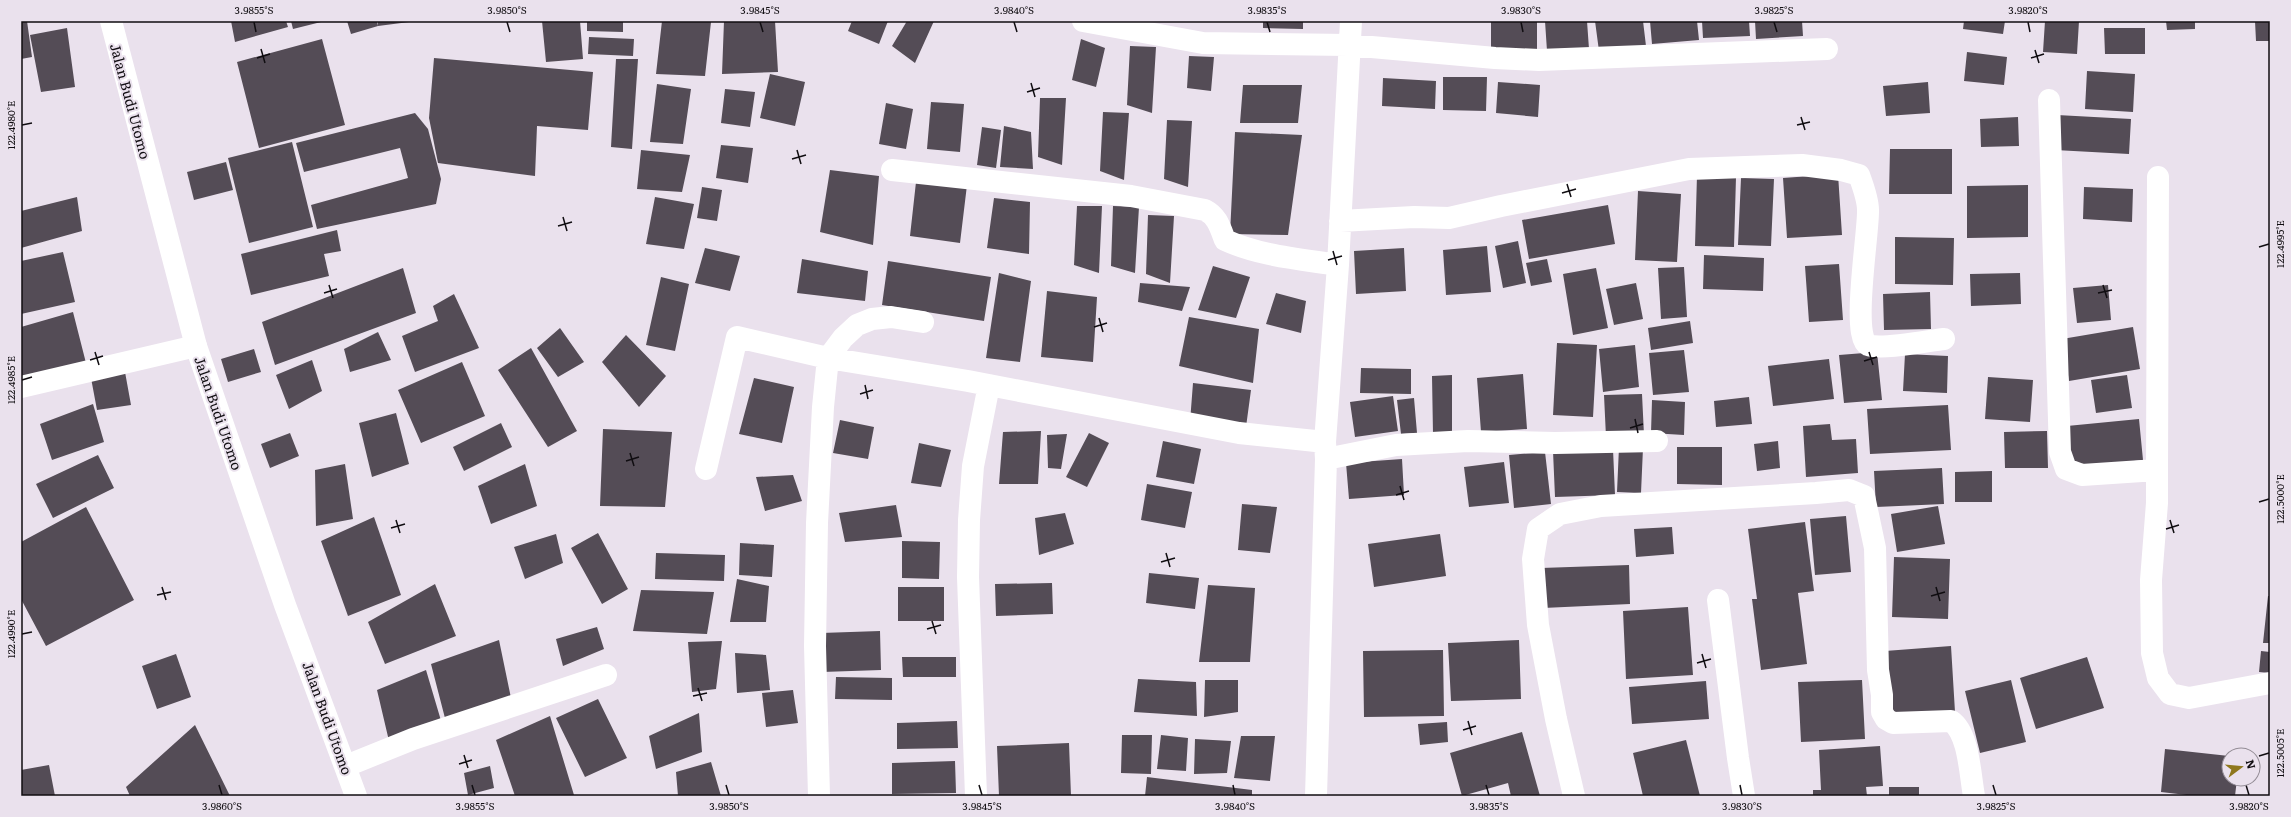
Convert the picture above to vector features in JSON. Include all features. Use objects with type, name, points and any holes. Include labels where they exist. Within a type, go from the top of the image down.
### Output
[{"type":"street","name":"Jalan Budi Utomo","points":[[111,21],[196,346],[285,605],[356,796]]},
{"type":"street","points":[[1083,21],[1203,43],[1349,45],[1495,58],[1539,60],[1827,50]]},
{"type":"street","points":[[1316,796],[1326,451],[1351,21]]},
{"type":"street","points":[[2050,100],[2060,452],[2066,469],[2082,475],[2157,470]]},
{"type":"street","points":[[1340,221],[1414,217],[1449,218],[1501,206],[1689,170],[1802,165],[1841,170],[1859,175],[1868,210],[1861,300],[1862,339],[1867,344],[1879,346],[1944,339]]},
{"type":"street","points":[[892,170],[1131,196],[1205,210],[1212,214],[1218,222],[1225,240],[1241,247],[1274,255],[1338,265]]},
{"type":"street","points":[[2158,176],[2157,502],[2151,580],[2152,653],[2158,678],[2170,694],[2189,698],[2270,683]]},
{"type":"street","points":[[818,796],[815,646],[817,523],[823,407],[828,358],[843,338],[857,324],[872,319],[891,317],[923,322]]},
{"type":"street","points":[[706,469],[737,337],[828,358],[989,385],[1326,451],[1468,441],[1555,443],[1656,441]]},
{"type":"street","points":[[21,387],[196,346]]},
{"type":"street","points":[[976,796],[968,577],[969,520],[973,466],[989,385]]},
{"type":"street","points":[[1574,796],[1556,719],[1538,625],[1533,559],[1538,529],[1560,514],[1601,506],[1816,494],[1849,490],[1864,496],[1875,548],[1878,670],[1882,694],[1882,712],[1886,719],[1893,724],[1951,721],[1957,725],[1963,735],[1974,796]]},
{"type":"street","points":[[1718,600],[1744,796]]},
{"type":"street","points":[[346,766],[413,739],[606,675]]},
{"type":"building","points":[[21,21],[27,21],[32,57],[21,59]]},
{"type":"building","points":[[231,21],[286,21],[288,27],[235,42]]},
{"type":"building","points":[[291,21],[321,21],[321,22],[293,29]]},
{"type":"building","points":[[347,21],[377,21],[378,26],[351,34]]},
{"type":"building","points":[[378,21],[409,22],[378,26]]},
{"type":"building","points":[[542,21],[580,21],[583,59],[546,62]]},
{"type":"building","points":[[587,21],[623,21],[623,32],[587,31]]},
{"type":"building","points":[[662,21],[711,22],[705,76],[656,74]]},
{"type":"building","points":[[724,21],[775,21],[778,72],[722,74]]},
{"type":"building","points":[[852,21],[888,21],[879,44],[848,31]]},
{"type":"building","points":[[907,21],[934,21],[915,63],[892,46]]},
{"type":"building","points":[[1263,21],[1303,21],[1303,29],[1263,28]]},
{"type":"building","points":[[1491,21],[1537,21],[1537,50],[1491,50]]},
{"type":"building","points":[[1545,21],[1587,21],[1589,49],[1547,51]]},
{"type":"building","points":[[1595,21],[1643,21],[1646,46],[1599,51]]},
{"type":"building","points":[[1650,21],[1697,21],[1699,40],[1652,44]]},
{"type":"building","points":[[1702,21],[1749,21],[1750,36],[1703,38]]},
{"type":"building","points":[[1755,21],[1802,21],[1803,36],[1756,39]]},
{"type":"building","points":[[1964,21],[2005,21],[2003,34],[1963,29]]},
{"type":"building","points":[[2045,21],[2079,21],[2077,54],[2043,52]]},
{"type":"building","points":[[2166,21],[2195,21],[2195,29],[2167,30]]},
{"type":"building","points":[[2255,21],[2270,21],[2270,41],[2256,41]]},
{"type":"building","points":[[67,28],[75,87],[41,92],[30,35]]},
{"type":"building","points":[[2104,28],[2145,28],[2145,54],[2105,54]]},
{"type":"building","points":[[589,37],[634,39],[633,56],[588,54]]},
{"type":"building","points":[[322,39],[345,125],[259,148],[237,62]]},
{"type":"building","points":[[1081,39],[1105,48],[1096,87],[1072,80]]},
{"type":"building","points":[[1130,46],[1156,47],[1152,113],[1127,105]]},
{"type":"building","points":[[1967,52],[2007,57],[2004,85],[1964,81]]},
{"type":"building","points":[[1189,56],[1214,57],[1211,91],[1187,88]]},
{"type":"building","points":[[434,58],[593,72],[588,130],[537,126],[535,176],[438,163],[429,118]]},
{"type":"building","points":[[616,59],[638,59],[632,149],[611,147]]},
{"type":"building","points":[[2087,71],[2135,74],[2133,112],[2085,109]]},
{"type":"building","points":[[770,74],[805,82],[795,126],[760,118]]},
{"type":"building","points":[[1443,77],[1487,77],[1486,111],[1443,110]]},
{"type":"building","points":[[1383,78],[1436,81],[1435,109],[1382,106]]},
{"type":"building","points":[[1498,82],[1540,85],[1538,117],[1496,113]]},
{"type":"building","points":[[1928,82],[1930,113],[1886,116],[1883,86]]},
{"type":"building","points":[[657,84],[691,89],[683,144],[650,142]]},
{"type":"building","points":[[1243,85],[1302,85],[1298,123],[1240,123]]},
{"type":"building","points":[[725,89],[755,92],[750,127],[721,123]]},
{"type":"building","points":[[1040,98],[1066,98],[1062,165],[1038,157]]},
{"type":"building","points":[[931,102],[964,104],[960,152],[927,149]]},
{"type":"building","points":[[886,103],[913,109],[906,149],[879,144]]},
{"type":"building","points":[[1103,112],[1129,113],[1124,180],[1100,171]]},
{"type":"building","points":[[415,113],[428,129],[441,179],[436,204],[317,229],[311,205],[408,178],[400,148],[304,172],[296,143]]},
{"type":"building","points":[[2057,115],[2131,119],[2129,154],[2055,150]]},
{"type":"building","points":[[2018,117],[2019,146],[1981,147],[1980,119]]},
{"type":"building","points":[[1167,120],[1192,121],[1188,187],[1164,179]]},
{"type":"building","points":[[1004,126],[1031,132],[1033,169],[1000,167]]},
{"type":"building","points":[[982,127],[1001,130],[996,168],[977,165]]},
{"type":"building","points":[[1235,132],[1302,135],[1288,235],[1230,234]]},
{"type":"building","points":[[292,142],[313,227],[249,243],[228,158]]},
{"type":"building","points":[[721,145],[753,148],[748,183],[716,178]]},
{"type":"building","points":[[1890,149],[1952,149],[1952,194],[1889,194]]},
{"type":"building","points":[[641,150],[690,155],[682,192],[637,189]]},
{"type":"building","points":[[226,162],[233,190],[194,200],[187,172]]},
{"type":"building","points":[[830,170],[879,176],[873,245],[820,232]]},
{"type":"building","points":[[1838,174],[1842,235],[1787,238],[1783,178]]},
{"type":"building","points":[[1697,175],[1736,177],[1734,247],[1695,246]]},
{"type":"building","points":[[1741,178],[1774,179],[1771,246],[1738,245]]},
{"type":"building","points":[[916,182],[967,185],[960,243],[910,236]]},
{"type":"building","points":[[2028,185],[2028,237],[1967,238],[1967,186]]},
{"type":"building","points":[[702,187],[722,190],[717,221],[697,218]]},
{"type":"building","points":[[2084,187],[2133,189],[2132,222],[2083,219]]},
{"type":"building","points":[[1638,191],[1681,194],[1677,262],[1635,260]]},
{"type":"building","points":[[77,197],[82,231],[21,248],[21,211]]},
{"type":"building","points":[[655,197],[694,204],[684,249],[646,244]]},
{"type":"building","points":[[994,198],[1030,202],[1029,254],[987,248]]},
{"type":"building","points":[[1608,205],[1615,244],[1529,259],[1522,220]]},
{"type":"building","points":[[1077,206],[1102,206],[1099,273],[1074,265]]},
{"type":"building","points":[[1113,206],[1139,207],[1135,273],[1111,266]]},
{"type":"building","points":[[1148,215],[1174,216],[1170,283],[1146,274]]},
{"type":"building","points":[[337,230],[341,251],[324,254],[329,276],[251,295],[241,254]]},
{"type":"building","points":[[1895,237],[1954,238],[1953,285],[1895,284]]},
{"type":"building","points":[[1518,241],[1526,283],[1503,288],[1495,246]]},
{"type":"building","points":[[1487,246],[1491,292],[1446,295],[1443,250]]},
{"type":"building","points":[[705,248],[740,256],[730,291],[695,283]]},
{"type":"building","points":[[1404,248],[1406,291],[1356,294],[1354,251]]},
{"type":"building","points":[[63,252],[75,302],[21,314],[21,261]]},
{"type":"building","points":[[1704,255],[1764,258],[1763,291],[1703,289]]},
{"type":"building","points":[[802,259],[868,271],[865,301],[797,293]]},
{"type":"building","points":[[1547,259],[1552,282],[1531,286],[1526,263]]},
{"type":"building","points":[[888,261],[991,277],[984,321],[882,305]]},
{"type":"building","points":[[1839,264],[1843,320],[1809,322],[1805,266]]},
{"type":"building","points":[[1213,266],[1250,277],[1236,318],[1198,310]]},
{"type":"building","points":[[1684,267],[1687,317],[1661,319],[1658,268]]},
{"type":"building","points":[[403,268],[416,313],[275,365],[262,322]]},
{"type":"building","points":[[1596,268],[1608,328],[1573,335],[1563,274]]},
{"type":"building","points":[[999,273],[1031,281],[1020,362],[986,358]]},
{"type":"building","points":[[2020,273],[2021,304],[1971,306],[1970,274]]},
{"type":"building","points":[[661,277],[689,284],[675,351],[646,345]]},
{"type":"building","points":[[1140,283],[1190,287],[1182,311],[1138,302]]},
{"type":"building","points":[[1636,283],[1643,319],[1614,325],[1606,289]]},
{"type":"building","points":[[2108,285],[2111,320],[2077,323],[2073,288]]},
{"type":"building","points":[[1047,291],[1097,297],[1093,362],[1041,357]]},
{"type":"building","points":[[1930,292],[1931,329],[1884,330],[1883,294]]},
{"type":"building","points":[[1276,293],[1306,301],[1301,333],[1266,324]]},
{"type":"building","points":[[454,294],[479,348],[415,372],[402,336],[438,321],[433,306]]},
{"type":"building","points":[[73,312],[86,363],[21,379],[21,327]]},
{"type":"building","points":[[1189,317],[1259,329],[1253,383],[1179,366]]},
{"type":"building","points":[[1690,321],[1693,343],[1651,350],[1648,328]]},
{"type":"building","points":[[2133,327],[2140,369],[2069,381],[2062,339]]},
{"type":"building","points":[[560,328],[584,362],[558,377],[537,348]]},
{"type":"building","points":[[378,332],[391,360],[350,372],[344,349]]},
{"type":"building","points":[[626,335],[666,376],[639,407],[602,362]]},
{"type":"building","points":[[1557,343],[1597,345],[1593,417],[1553,415]]},
{"type":"building","points":[[1635,345],[1639,387],[1603,392],[1599,349]]},
{"type":"building","points":[[531,348],[577,431],[548,447],[498,370]]},
{"type":"building","points":[[254,349],[261,372],[228,382],[221,359]]},
{"type":"building","points":[[1684,350],[1689,392],[1653,395],[1649,353]]},
{"type":"building","points":[[1877,352],[1882,400],[1844,403],[1839,355]]},
{"type":"building","points":[[1905,354],[1948,356],[1947,393],[1903,391]]},
{"type":"building","points":[[1829,359],[1834,399],[1773,406],[1768,366]]},
{"type":"building","points":[[312,360],[322,391],[289,409],[276,375]]},
{"type":"building","points":[[462,362],[485,416],[421,443],[398,390]]},
{"type":"building","points":[[1361,368],[1411,369],[1411,394],[1360,393]]},
{"type":"building","points":[[125,372],[131,405],[97,410],[91,378]]},
{"type":"building","points":[[1523,374],[1527,429],[1481,432],[1477,378]]},
{"type":"building","points":[[1452,375],[1452,434],[1433,434],[1432,376]]},
{"type":"building","points":[[2127,375],[2132,408],[2096,413],[2091,380]]},
{"type":"building","points":[[1988,377],[2033,380],[2030,422],[1985,419]]},
{"type":"building","points":[[754,378],[794,387],[782,443],[739,434]]},
{"type":"building","points":[[1193,383],[1251,390],[1246,427],[1190,422]]},
{"type":"building","points":[[1642,394],[1644,435],[1606,437],[1604,395]]},
{"type":"building","points":[[1393,396],[1398,431],[1355,437],[1350,402]]},
{"type":"building","points":[[1749,397],[1752,424],[1716,427],[1714,401]]},
{"type":"building","points":[[1414,398],[1417,433],[1401,434],[1397,400]]},
{"type":"building","points":[[1652,400],[1685,402],[1684,435],[1651,433]]},
{"type":"building","points":[[93,404],[104,442],[52,460],[40,424]]},
{"type":"building","points":[[1948,405],[1951,450],[1870,454],[1867,409]]},
{"type":"building","points":[[396,413],[409,464],[372,477],[359,423]]},
{"type":"building","points":[[2139,419],[2143,460],[2072,468],[2067,426]]},
{"type":"building","points":[[840,420],[874,427],[868,459],[833,453]]},
{"type":"building","points":[[501,423],[512,447],[464,471],[453,447]]},
{"type":"building","points":[[1830,424],[1832,440],[1856,439],[1858,473],[1806,477],[1803,426]]},
{"type":"building","points":[[603,429],[672,432],[665,507],[600,506]]},
{"type":"building","points":[[1041,431],[1038,484],[999,484],[1003,432]]},
{"type":"building","points":[[2047,431],[2048,468],[2005,468],[2004,432]]},
{"type":"building","points":[[290,433],[299,456],[270,468],[261,444]]},
{"type":"building","points":[[1089,433],[1109,443],[1087,487],[1066,477]]},
{"type":"building","points":[[1067,434],[1061,469],[1048,468],[1047,435]]},
{"type":"building","points":[[1163,441],[1201,449],[1194,484],[1156,477]]},
{"type":"building","points":[[1778,441],[1780,468],[1757,471],[1754,444]]},
{"type":"building","points":[[919,443],[951,450],[941,487],[911,483]]},
{"type":"building","points":[[1619,447],[1643,448],[1641,493],[1617,492]]},
{"type":"building","points":[[1677,447],[1722,447],[1722,485],[1677,484]]},
{"type":"building","points":[[1613,449],[1615,495],[1555,497],[1553,451]]},
{"type":"building","points":[[1545,452],[1551,504],[1514,508],[1509,455]]},
{"type":"building","points":[[98,455],[114,488],[53,518],[36,484]]},
{"type":"building","points":[[1402,459],[1404,495],[1349,499],[1346,463]]},
{"type":"building","points":[[1504,462],[1509,503],[1469,507],[1464,467]]},
{"type":"building","points":[[345,464],[353,519],[316,526],[315,470]]},
{"type":"building","points":[[525,464],[537,506],[491,524],[478,486]]},
{"type":"building","points":[[1942,468],[1944,504],[1876,507],[1874,471]]},
{"type":"building","points":[[1992,471],[1992,502],[1955,502],[1955,472]]},
{"type":"building","points":[[793,475],[802,501],[765,511],[756,477]]},
{"type":"building","points":[[1147,484],[1192,492],[1185,528],[1141,520]]},
{"type":"building","points":[[1242,504],[1277,507],[1270,553],[1238,550]]},
{"type":"building","points":[[896,505],[902,537],[845,542],[839,513]]},
{"type":"building","points":[[1938,506],[1945,544],[1897,552],[1891,514]]},
{"type":"building","points":[[86,507],[134,600],[46,646],[21,599],[21,542]]},
{"type":"building","points":[[1065,513],[1074,544],[1039,555],[1035,518]]},
{"type":"building","points":[[1846,516],[1851,572],[1815,575],[1810,519]]},
{"type":"building","points":[[374,517],[401,595],[348,616],[321,541]]},
{"type":"building","points":[[1805,522],[1814,591],[1798,593],[1807,664],[1761,670],[1752,599],[1757,599],[1748,529]]},
{"type":"building","points":[[1672,527],[1674,554],[1636,557],[1634,529]]},
{"type":"building","points":[[598,533],[628,589],[602,604],[571,548]]},
{"type":"building","points":[[556,534],[563,563],[525,579],[514,547]]},
{"type":"building","points":[[1440,534],[1446,576],[1374,587],[1368,544]]},
{"type":"building","points":[[902,541],[940,542],[939,579],[902,578]]},
{"type":"building","points":[[740,543],[774,545],[772,577],[739,575]]},
{"type":"building","points":[[656,553],[725,555],[724,581],[655,579]]},
{"type":"building","points":[[1894,557],[1950,559],[1948,619],[1892,617]]},
{"type":"building","points":[[1629,565],[1630,604],[1543,608],[1541,568]]},
{"type":"building","points":[[1149,573],[1199,578],[1195,609],[1146,603]]},
{"type":"building","points":[[737,579],[769,586],[766,622],[730,622]]},
{"type":"building","points":[[1052,583],[1053,614],[996,616],[995,584]]},
{"type":"building","points":[[435,584],[456,636],[385,664],[368,622]]},
{"type":"building","points":[[1208,585],[1255,588],[1250,662],[1199,662]]},
{"type":"building","points":[[898,587],[944,587],[944,621],[898,621]]},
{"type":"building","points":[[641,590],[714,592],[707,634],[633,631]]},
{"type":"building","points":[[2268,596],[2270,596],[2270,643],[2263,643]]},
{"type":"building","points":[[1688,607],[1693,675],[1626,679],[1623,611]]},
{"type":"building","points":[[597,627],[604,649],[563,666],[556,639]]},
{"type":"building","points":[[880,631],[881,670],[822,672],[821,633]]},
{"type":"building","points":[[499,640],[511,698],[446,722],[431,664]]},
{"type":"building","points":[[1519,640],[1521,699],[1451,701],[1448,643]]},
{"type":"building","points":[[722,641],[716,689],[692,692],[688,642]]},
{"type":"building","points":[[1951,646],[1955,712],[1889,717],[1885,651]]},
{"type":"building","points":[[1443,650],[1444,716],[1364,717],[1363,651]]},
{"type":"building","points":[[2261,651],[2270,652],[2270,673],[2259,672]]},
{"type":"building","points":[[735,653],[766,655],[770,690],[737,693]]},
{"type":"building","points":[[176,654],[191,697],[157,709],[142,666]]},
{"type":"building","points":[[902,657],[956,657],[956,677],[903,677]]},
{"type":"building","points":[[2087,657],[2104,708],[2036,729],[2020,678]]},
{"type":"building","points":[[426,670],[442,724],[389,741],[377,690]]},
{"type":"building","points":[[836,677],[892,678],[892,700],[835,699]]},
{"type":"building","points":[[1138,679],[1196,682],[1197,716],[1134,712]]},
{"type":"building","points":[[1205,680],[1238,680],[1238,712],[1204,717]]},
{"type":"building","points":[[1862,680],[1865,739],[1801,742],[1798,682]]},
{"type":"building","points":[[2011,680],[2026,742],[1980,753],[1965,691]]},
{"type":"building","points":[[1706,681],[1709,719],[1632,724],[1629,687]]},
{"type":"building","points":[[793,690],[798,723],[766,727],[762,693]]},
{"type":"building","points":[[598,699],[627,758],[585,777],[556,718]]},
{"type":"building","points":[[699,713],[702,752],[656,769],[649,736]]},
{"type":"building","points":[[550,716],[574,795],[515,796],[496,740]]},
{"type":"building","points":[[957,721],[958,748],[897,749],[897,723]]},
{"type":"building","points":[[1447,722],[1448,742],[1420,745],[1418,724]]},
{"type":"building","points":[[195,725],[230,796],[130,796],[126,787]]},
{"type":"building","points":[[1522,732],[1540,796],[1511,796],[1508,783],[1462,796],[1450,753]]},
{"type":"building","points":[[1122,735],[1152,735],[1151,774],[1121,773]]},
{"type":"building","points":[[1161,735],[1188,738],[1186,771],[1157,769]]},
{"type":"building","points":[[1241,736],[1275,736],[1270,781],[1234,778]]},
{"type":"building","points":[[1195,739],[1231,741],[1227,773],[1194,774]]},
{"type":"building","points":[[1686,740],[1700,796],[1643,796],[1633,753]]},
{"type":"building","points":[[1069,743],[1071,796],[999,796],[997,746]]},
{"type":"building","points":[[1880,746],[1883,786],[1866,787],[1867,796],[1813,796],[1813,790],[1821,790],[1819,750]]},
{"type":"building","points":[[2165,749],[2221,755],[2221,787],[2236,787],[2235,796],[2195,796],[2161,792]]},
{"type":"building","points":[[955,761],[956,793],[892,794],[892,763]]},
{"type":"building","points":[[711,762],[721,796],[678,796],[676,772]]},
{"type":"building","points":[[49,765],[55,796],[21,796],[21,770]]},
{"type":"building","points":[[490,766],[494,788],[468,795],[464,773]]},
{"type":"building","points":[[1147,777],[1252,790],[1252,796],[1145,796]]},
{"type":"building","points":[[1889,787],[1919,787],[1919,796],[1889,796]]}]
